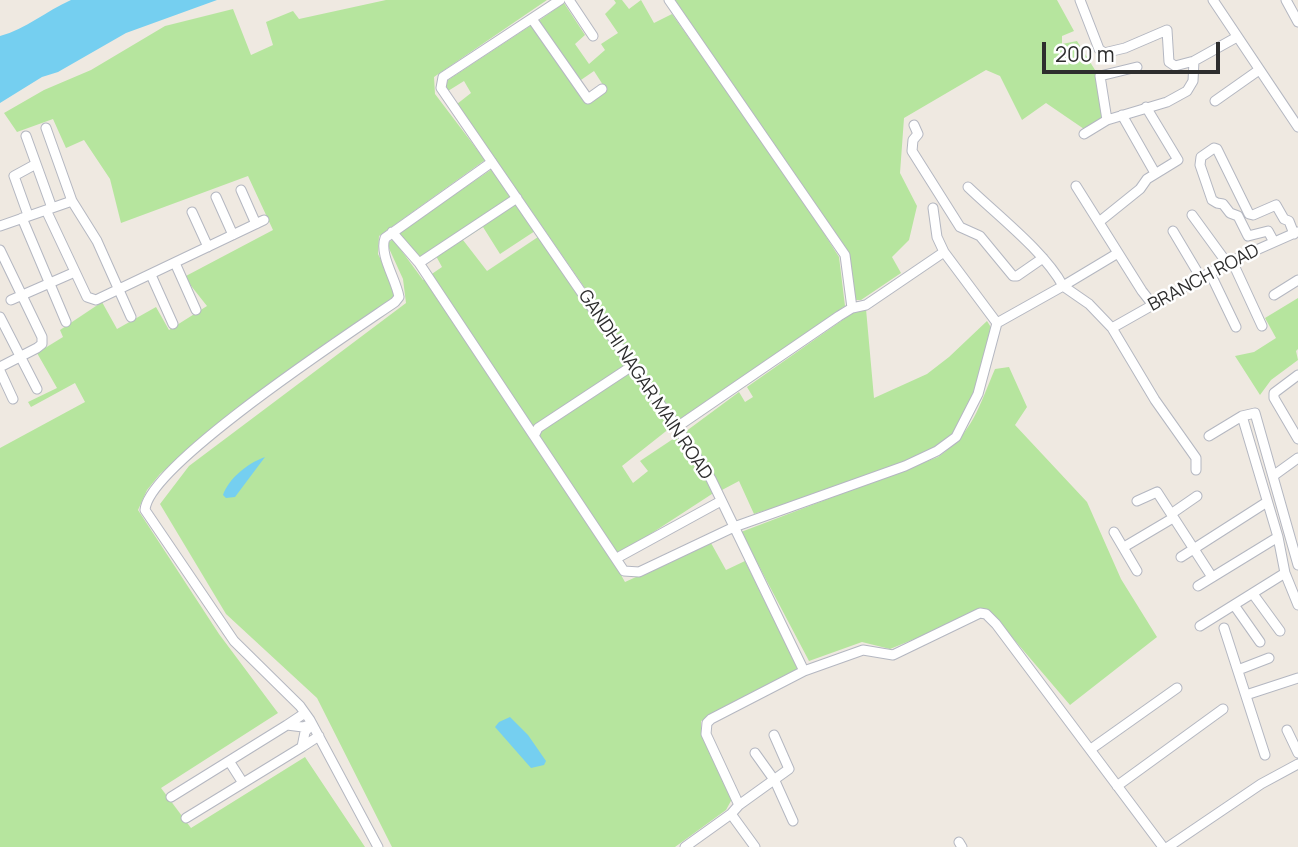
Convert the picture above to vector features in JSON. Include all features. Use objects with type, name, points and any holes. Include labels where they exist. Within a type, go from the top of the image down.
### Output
[{"type":"street","name":"GANDHI NAGAR MAIN ROAD","points":[[560,0],[443,77],[443,93],[677,427],[721,500],[804,671]]},
{"type":"street","points":[[569,0],[593,36]]},
{"type":"street","points":[[670,0],[845,255],[852,308]]},
{"type":"street","points":[[1080,0],[1102,53],[1125,48],[1167,30],[1170,65],[1175,66],[1194,61],[1237,37]]},
{"type":"street","points":[[1213,0],[1298,127]]},
{"type":"street","points":[[1286,0],[1298,22]]},
{"type":"street","points":[[532,19],[588,99],[602,89]]},
{"type":"street","points":[[1084,134],[1107,120],[1167,102],[1187,91],[1193,81],[1194,61]]},
{"type":"street","points":[[1107,120],[1100,76],[1137,67]]},
{"type":"street","points":[[1215,101],[1259,70]]},
{"type":"street","points":[[1099,222],[1140,189],[1147,179],[1178,160],[1146,107]]},
{"type":"street","points":[[1122,116],[1155,173]]},
{"type":"street","points":[[914,125],[918,134],[913,140],[912,151],[939,198],[960,227],[980,236],[1013,276],[1043,258]]},
{"type":"street","points":[[46,128],[72,201],[97,241],[131,317]]},
{"type":"street","points":[[26,136],[49,209],[75,272],[91,300],[119,290],[260,222],[241,190]]},
{"type":"street","points":[[1274,243],[1268,231],[1248,236],[1243,214],[1220,151],[1214,148],[1200,157],[1199,165],[1212,200],[1222,202],[1230,213],[1243,214],[1253,215],[1276,205],[1296,233]]},
{"type":"street","points":[[378,847],[305,712],[234,641],[145,510],[145,502],[165,476],[235,415],[399,298],[383,243],[385,238],[492,162]]},
{"type":"street","points":[[36,164],[14,176],[25,217],[66,322]]},
{"type":"street","points":[[1076,186],[1153,305]]},
{"type":"street","points":[[968,187],[1043,258],[1063,286],[1089,304],[1112,328],[1155,400],[1196,458],[1196,470]]},
{"type":"street","points":[[216,197],[233,235]]},
{"type":"street","points":[[419,263],[517,198]]},
{"type":"street","points":[[0,226],[72,201]]},
{"type":"street","points":[[933,208],[937,237],[944,252],[996,323]]},
{"type":"street","points":[[192,212],[208,247]]},
{"type":"street","points":[[1192,215],[1230,262],[1262,326]]},
{"type":"street","points":[[1174,231],[1236,327]]},
{"type":"street","points":[[392,232],[419,263],[624,570],[639,572],[734,527],[905,466],[937,451],[956,437],[978,394],[996,323],[1118,253]]},
{"type":"street","name":"BRANCH ROAD","points":[[1112,328],[1230,262],[1296,233]]},
{"type":"street","points":[[0,250],[5,272],[22,295],[42,344],[0,369],[13,399]]},
{"type":"street","points":[[677,427],[852,308],[866,305],[944,252]]},
{"type":"street","points":[[175,263],[196,310]]},
{"type":"street","points":[[11,300],[75,272]]},
{"type":"street","points":[[151,275],[173,324]]},
{"type":"street","points":[[1274,295],[1298,280]]},
{"type":"street","points":[[0,317],[37,389]]},
{"type":"street","points":[[534,436],[538,428],[632,366]]},
{"type":"street","points":[[1298,375],[1274,393],[1273,398],[1298,439]]},
{"type":"street","points":[[1209,436],[1242,416],[1255,413],[1298,565]]},
{"type":"street","points":[[1242,416],[1278,537],[1284,573],[1298,605]]},
{"type":"street","points":[[1273,476],[1298,457]]},
{"type":"street","points":[[1137,501],[1157,492],[1212,577]]},
{"type":"street","points":[[1124,547],[1197,496]]},
{"type":"street","points":[[617,558],[721,500]]},
{"type":"street","points":[[1181,557],[1268,505],[1281,504]]},
{"type":"street","points":[[1114,532],[1137,571]]},
{"type":"street","points":[[1198,586],[1278,537]]},
{"type":"street","points":[[1200,626],[1284,573]]},
{"type":"street","points":[[1253,594],[1280,631]]},
{"type":"street","points":[[1234,605],[1260,642]]},
{"type":"street","points":[[739,805],[706,734],[706,723],[711,719],[804,671],[863,650],[893,655],[980,613],[986,614],[996,624],[1165,847],[1261,784],[1298,764]]},
{"type":"street","points":[[1224,628],[1265,755]]},
{"type":"street","points":[[1238,670],[1269,658]]},
{"type":"street","points":[[1246,695],[1298,678]]},
{"type":"street","points":[[1091,750],[1177,688]]},
{"type":"street","points":[[1117,786],[1223,709]]},
{"type":"street","points":[[171,797],[305,712]]},
{"type":"street","points":[[286,725],[303,727],[313,724]]},
{"type":"street","points":[[302,747],[306,732],[313,724]]},
{"type":"street","points":[[1287,730],[1298,753]]},
{"type":"street","points":[[685,847],[789,769],[774,735]]},
{"type":"street","points":[[186,818],[319,736]]},
{"type":"street","points":[[755,753],[775,781],[793,821]]},
{"type":"street","points":[[229,761],[243,783]]},
{"type":"street","points":[[731,814],[755,847]]},
{"type":"green space","points":[[386,0],[547,0],[434,77],[435,94],[485,160],[379,236],[378,254],[396,290],[395,298],[355,327],[333,338],[230,413],[160,474],[147,490],[138,510],[219,634],[278,713],[161,788],[191,828],[305,757],[365,847],[0,847],[0,448],[85,402],[75,383],[31,407],[28,402],[57,388],[37,353],[63,337],[60,330],[102,302],[117,329],[156,307],[169,330],[207,306],[184,277],[273,230],[248,176],[121,223],[110,179],[84,140],[66,148],[53,119],[17,132],[4,113],[44,90],[91,70],[165,26],[233,9],[251,55],[273,45],[266,22],[293,11],[299,19]]},
{"type":"green space","points":[[614,0],[622,0],[629,9],[641,0],[654,23],[672,14],[792,183],[839,257],[845,306],[678,422],[457,104],[471,93],[464,81],[448,91],[445,86],[448,80],[533,24],[584,97],[603,85],[594,71],[578,82],[537,22],[564,3],[585,35],[575,44],[589,64],[605,50],[601,44],[618,33],[605,14],[616,3]]},
{"type":"green space","points":[[675,0],[1057,0],[1074,31],[1062,36],[1062,44],[1077,41],[1095,70],[1103,118],[1084,129],[1046,103],[1022,120],[1000,76],[986,70],[904,118],[900,173],[917,206],[909,240],[892,257],[901,273],[861,300],[853,300],[846,249]]},
{"type":"green space","points":[[492,169],[535,231],[500,254],[483,227],[463,240],[487,271],[538,237],[670,428],[622,466],[633,483],[648,471],[640,461],[676,437],[715,492],[612,559],[625,582],[711,543],[726,570],[745,561],[798,669],[701,721],[701,729],[732,799],[726,810],[675,847],[392,847],[317,698],[226,614],[160,504],[189,466],[406,303],[403,279],[387,244],[393,239],[423,280],[442,267],[436,256],[424,264],[398,233]]},
{"type":"green space","points":[[1298,298],[1298,360],[1271,380],[1260,395],[1235,356],[1254,352],[1276,338],[1265,318]]},
{"type":"green space","points":[[866,309],[874,398],[927,374],[987,321],[992,329],[976,384],[960,423],[953,435],[920,457],[861,480],[754,514],[739,481],[722,490],[685,432],[739,392],[745,402],[753,397],[747,387],[854,312]]},
{"type":"green space","points":[[1009,367],[1027,407],[1015,425],[1087,502],[1121,579],[1157,637],[1070,705],[988,609],[890,649],[862,642],[809,661],[741,532],[938,457],[950,448],[974,418],[995,369]]},
{"type":"water","points":[[71,0],[217,0],[126,33],[58,72],[42,77],[0,103],[0,36],[19,29]]},
{"type":"water","points":[[265,457],[235,497],[226,498],[223,495],[240,472]]},
{"type":"water","points":[[510,717],[528,735],[546,761],[544,765],[531,768],[495,727]]}]
